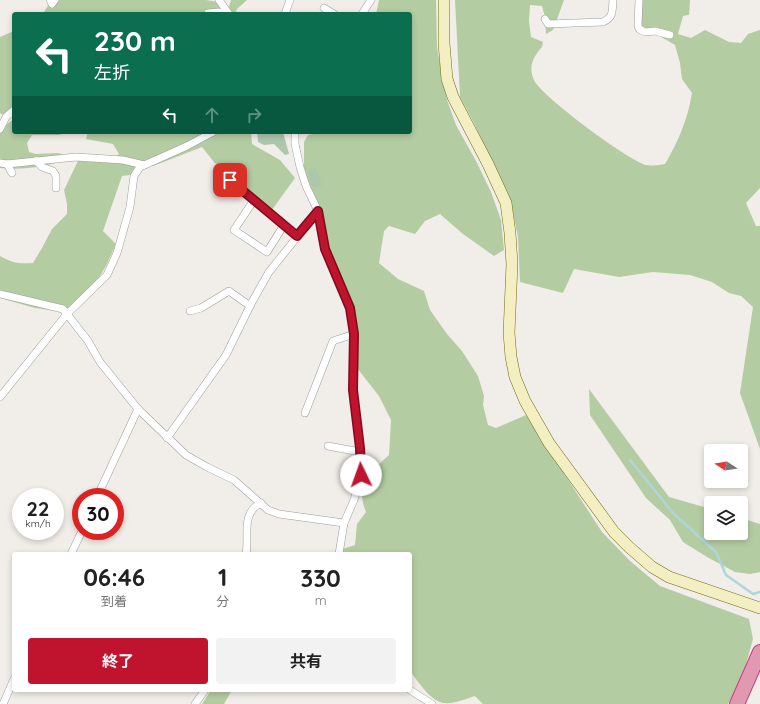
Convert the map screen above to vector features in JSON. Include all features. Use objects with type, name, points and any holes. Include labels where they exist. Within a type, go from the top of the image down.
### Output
[{"type":"highway","points":[[737,704],[760,652]]},
{"type":"street","points":[[50,0],[52,4],[55,0]]},
{"type":"street","points":[[219,0],[228,12]]},
{"type":"street","points":[[286,12],[290,0]]},
{"type":"street","points":[[363,12],[372,0]]},
{"type":"street","points":[[444,0],[444,43],[447,71],[452,96],[488,164],[506,203],[512,264],[509,333],[511,358],[515,377],[525,401],[549,444],[614,532],[628,547],[668,578],[760,608]]},
{"type":"street","points":[[545,19],[548,24],[602,22],[609,19],[612,13],[613,0]]},
{"type":"street","points":[[639,0],[639,29],[645,32],[655,31],[670,35]]},
{"type":"street","points":[[324,8],[331,12]]},
{"type":"street","points":[[0,129],[6,117],[12,112]]},
{"type":"street","points":[[0,397],[67,314],[107,275],[117,253],[128,213],[134,176],[140,167],[187,146],[209,134]]},
{"type":"street","points":[[295,134],[300,167],[306,186],[318,211],[325,249],[350,308],[354,334],[353,390],[361,475],[354,500],[344,523],[339,552]]},
{"type":"street","points":[[4,164],[76,157],[123,160],[144,165]]},
{"type":"street","points":[[36,161],[42,167],[53,171],[56,176],[56,188]]},
{"type":"street","points":[[4,164],[12,173]]},
{"type":"street","points":[[218,170],[297,236]]},
{"type":"street","points":[[254,200],[234,230],[266,252],[284,225]]},
{"type":"street","points":[[167,438],[226,355],[250,306],[269,272],[318,211]]},
{"type":"street","points":[[190,311],[201,308],[229,290],[250,306]]},
{"type":"street","points":[[0,294],[63,309],[88,341],[100,362],[138,409],[167,438],[186,454],[207,467],[234,480],[268,510],[279,514],[344,523]]},
{"type":"street","points":[[305,413],[333,341],[354,334]]},
{"type":"street","points":[[101,488],[138,409]]},
{"type":"street","points":[[328,446],[360,452]]},
{"type":"street","points":[[246,552],[248,522],[252,509],[260,503]]},
{"type":"street","points":[[72,552],[78,540]]},
{"type":"street","points":[[2,704],[12,683]]},
{"type":"street","points":[[412,691],[432,704]]},
{"type":"street","points":[[195,704],[204,692]]},
{"type":"green space","points":[[51,0],[206,0],[224,3],[222,12],[44,12]]},
{"type":"green space","points":[[231,0],[247,0],[236,12],[228,12]]},
{"type":"green space","points":[[379,0],[436,0],[437,48],[447,100],[456,125],[491,192],[501,220],[504,250],[494,256],[463,234],[440,214],[425,221],[415,234],[389,226],[384,231],[379,263],[398,279],[424,291],[430,310],[447,334],[462,351],[478,376],[484,396],[483,405],[488,425],[496,428],[526,415],[602,532],[630,561],[660,586],[749,619],[753,639],[745,668],[728,704],[483,704],[475,696],[452,703],[444,703],[429,695],[412,674],[412,552],[337,552],[355,545],[357,524],[366,512],[362,495],[363,487],[370,474],[389,455],[391,420],[379,396],[357,368],[356,313],[324,253],[324,222],[304,174],[304,142],[308,135],[313,134],[412,134],[412,12],[376,12]]},
{"type":"green space","points":[[455,0],[564,0],[553,30],[546,34],[545,17],[542,6],[530,5],[529,21],[531,37],[543,42],[542,47],[532,62],[531,71],[534,80],[552,99],[586,127],[622,152],[646,165],[665,164],[682,130],[692,93],[682,79],[680,63],[675,45],[658,35],[640,29],[641,0],[690,0],[689,15],[683,16],[678,34],[691,38],[705,30],[729,42],[741,43],[748,34],[760,30],[760,188],[746,203],[756,226],[760,226],[760,449],[740,393],[753,307],[741,296],[729,293],[712,282],[690,275],[653,272],[619,277],[574,269],[563,293],[520,282],[518,237],[511,203],[474,123],[460,97]]},
{"type":"green space","points":[[12,32],[12,112],[3,115],[0,113],[0,37]]},
{"type":"green space","points":[[12,120],[12,134],[63,134],[32,135],[27,143],[29,152],[36,154],[58,153],[74,158],[37,167],[19,169],[0,168],[0,132]]},
{"type":"green space","points":[[87,134],[251,134],[252,144],[280,160],[295,178],[269,214],[218,167],[202,147],[153,166],[138,164],[130,175],[122,176],[103,231],[116,244],[95,285],[65,312],[35,308],[0,298],[0,256],[16,262],[33,263],[52,229],[67,214],[67,204],[64,190],[78,161],[109,162],[119,154],[113,144],[86,139]]},
{"type":"green space","points":[[257,134],[284,134],[289,154],[285,155],[274,144],[264,145],[258,142]]},
{"type":"green space","points":[[316,168],[322,186],[312,187],[308,174],[309,169]]},
{"type":"green space","points":[[589,389],[669,497],[704,507],[704,540],[748,540],[748,520],[760,524],[760,572],[750,574],[735,572],[683,542],[670,520],[646,498],[590,415]]},
{"type":"green space","points":[[210,692],[231,692],[224,704],[202,704]]},
{"type":"waterway","points":[[630,460],[674,514],[716,552],[726,575],[753,594],[760,592]]},
{"type":"route","points":[[230,180],[297,236],[318,211],[325,249],[350,308],[354,334],[353,390],[360,448],[361,475]]}]
